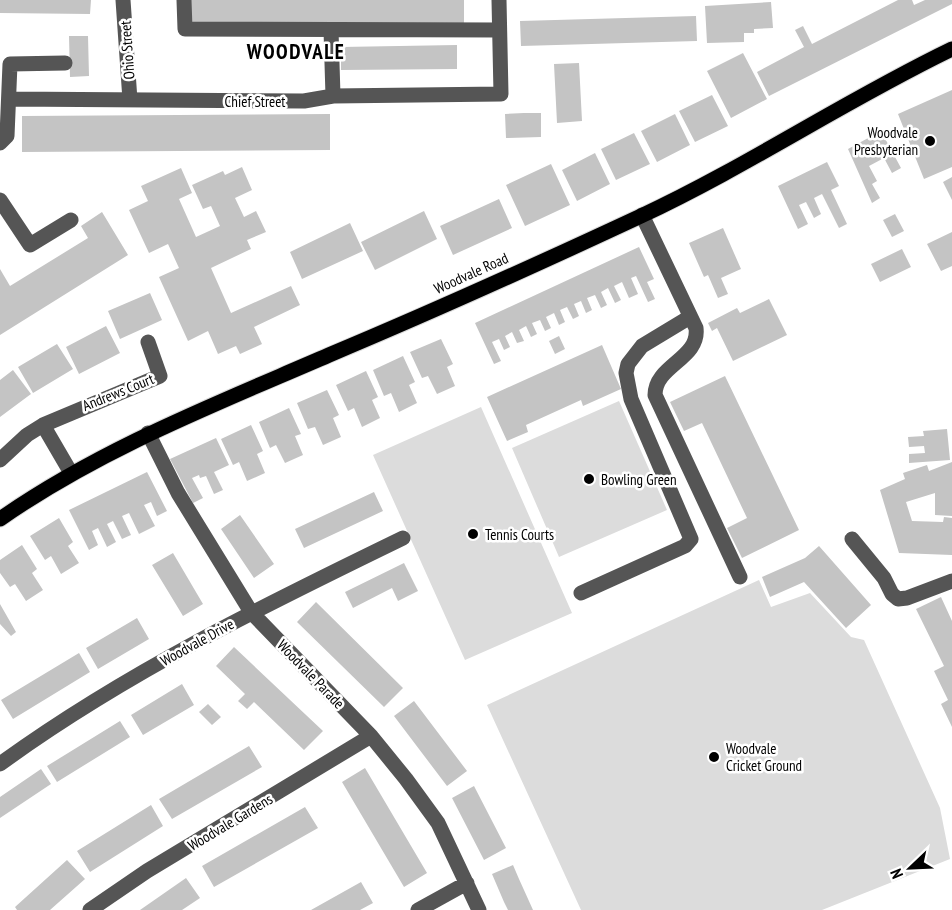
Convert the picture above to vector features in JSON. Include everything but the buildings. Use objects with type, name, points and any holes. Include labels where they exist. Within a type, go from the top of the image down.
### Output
[{"type":"main road","name":"Woodvale Road","points":[[0,519],[71,473],[148,433],[377,335],[693,190],[864,94],[952,49]]},
{"type":"street","name":"Ohio Street","points":[[123,0],[130,100]]},
{"type":"street","points":[[184,0],[185,29],[332,30],[499,30],[499,0]]},
{"type":"street","points":[[332,30],[333,96]]},
{"type":"street","name":"Chief Street","points":[[9,99],[304,101],[333,96],[501,94],[499,30]]},
{"type":"street","points":[[0,143],[7,136],[10,64],[65,63]]},
{"type":"street","points":[[0,200],[30,245],[71,220]]},
{"type":"street","points":[[642,215],[696,328],[695,345],[659,378],[655,387],[655,395],[740,577]]},
{"type":"street","points":[[581,593],[685,546],[691,539],[636,411],[627,386],[626,373],[628,364],[642,346],[690,317]]},
{"type":"street","name":"Andrews Court","points":[[0,460],[27,435],[43,424],[160,376],[148,342]]},
{"type":"street","points":[[43,424],[71,473]]},
{"type":"street","name":"Woodvale Parade","points":[[148,433],[178,493],[251,612],[371,736],[406,779],[438,824],[479,910]]},
{"type":"street","name":"Woodvale Drive","points":[[0,764],[141,674],[251,612],[403,538]]},
{"type":"street","points":[[852,539],[884,579],[892,594],[898,598],[907,598],[952,581]]},
{"type":"street","name":"Woodvale Gardens","points":[[90,910],[147,871],[371,736]]},
{"type":"street","points":[[418,910],[467,883]]},
{"type":"shaded area","name":"Bowling Green","points":[[619,401],[667,510],[559,557],[512,448]]},
{"type":"shaded area","name":"Tennis Courts","points":[[481,407],[572,613],[465,660],[373,455]]},
{"type":"shaded area","name":"Woodvale Cricket Ground","points":[[759,580],[771,607],[810,593],[851,637],[864,640],[940,808],[950,859],[822,910],[581,910],[487,705]]},
{"type":"place","name":"Woodvale Presbyterian","points":[[930,141]]},
{"type":"place","name":"Bowling Green","points":[[589,479]]},
{"type":"place","name":"Tennis Courts","points":[[473,534]]},
{"type":"place","name":"Woodvale Cricket Ground","points":[[714,757]]},
{"type":"district","name":"WOODVALE","points":[[296,51]]}]
